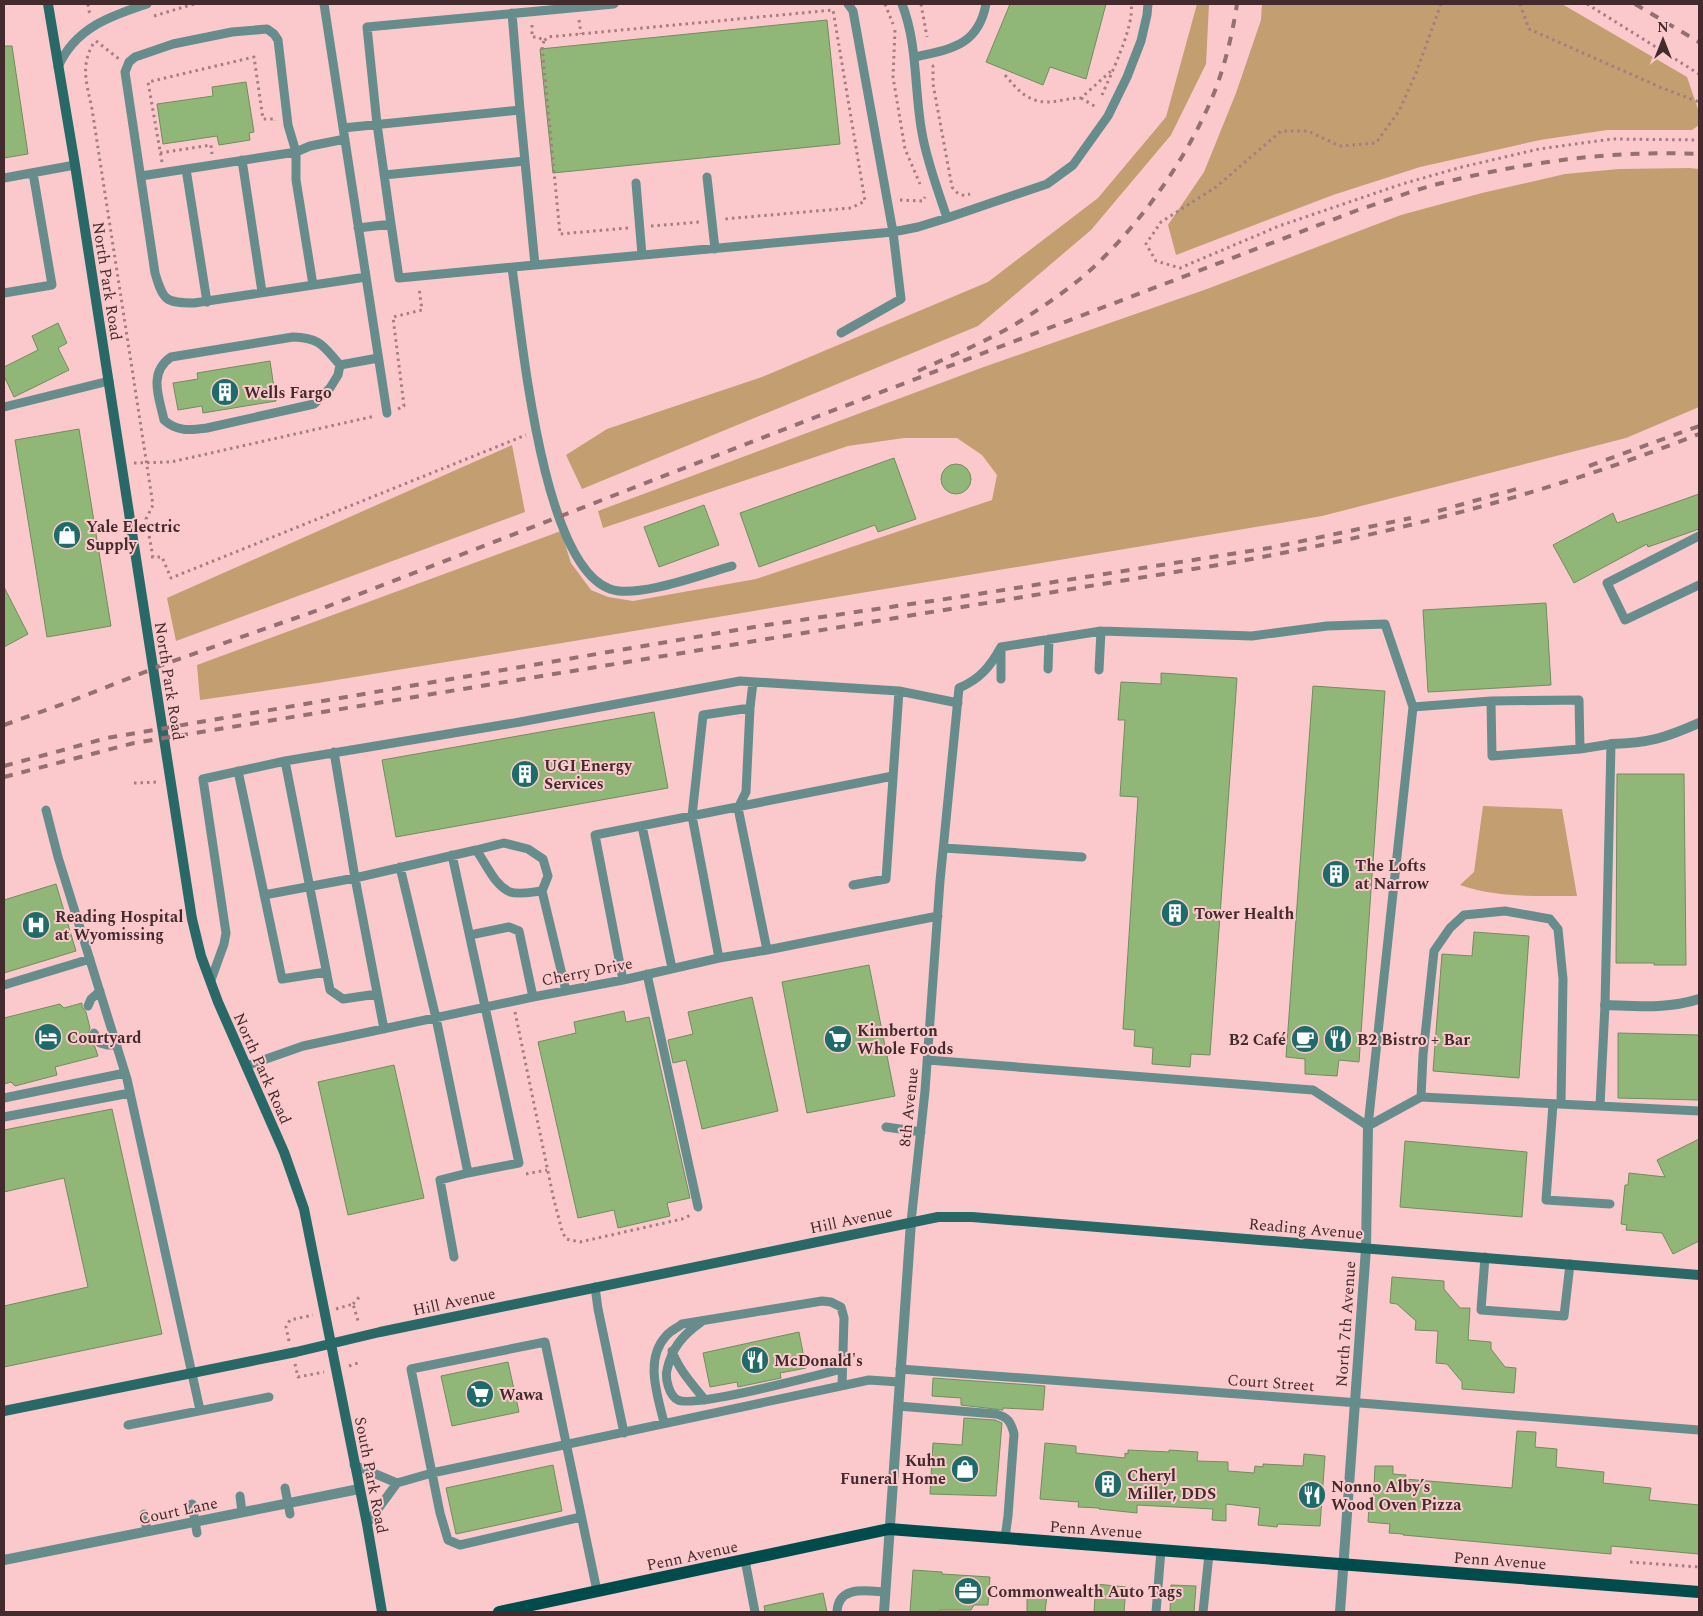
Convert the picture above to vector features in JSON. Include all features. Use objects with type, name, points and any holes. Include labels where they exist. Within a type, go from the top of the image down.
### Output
[{"type":"main road","name":"Penn Avenue","points":[[499,1612],[889,1529],[1699,1592]]},
{"type":"street","name":"North Park Road","points":[[48,4],[109,381],[192,919],[201,956],[225,1020],[300,1192],[332,1344]]},
{"type":"street","points":[[1611,744],[1669,737],[1699,723]]},
{"type":"street","points":[[1605,1005],[1666,1006],[1685,1004],[1699,999]]},
{"type":"street","name":"North 7th Avenue","points":[[1340,1612],[1366,1248],[1368,1126]]},
{"type":"street","name":"Reading Avenue","points":[[910,1222],[938,1217],[972,1217],[1699,1275]]},
{"type":"street","name":"Hill Avenue","points":[[4,1411],[910,1222]]},
{"type":"street","name":"8th Avenue","points":[[884,1612],[910,1222]]},
{"type":"street","name":"South Park Road","points":[[332,1344],[382,1612]]},
{"type":"street","name":"Court Lane","points":[[4,1560],[195,1522],[240,1516],[288,1503],[359,1489]]},
{"type":"lane","points":[[58,67],[64,53],[82,33],[100,22],[147,4]]},
{"type":"lane","points":[[324,4],[386,413]]},
{"type":"lane","points":[[614,4],[368,27],[377,124],[399,278],[893,232],[947,218],[1047,184],[1073,164],[1108,116],[1128,77],[1141,41],[1148,4]]},
{"type":"lane","points":[[841,333],[902,300],[893,232],[854,11],[848,4]]},
{"type":"lane","points":[[902,4],[915,57],[922,133],[929,166],[947,218]]},
{"type":"lane","points":[[915,57],[946,50],[964,43],[984,15],[986,4]]},
{"type":"lane","points":[[512,13],[535,265]]},
{"type":"lane","points":[[313,285],[296,180],[296,152],[288,125],[278,40],[274,34],[267,29],[232,32],[172,44],[135,56],[125,72],[155,273],[166,299],[176,303],[207,302],[366,277]]},
{"type":"lane","points":[[343,128],[520,110]]},
{"type":"lane","points":[[141,176],[296,152],[310,146],[345,139]]},
{"type":"lane","points":[[242,160],[262,292]]},
{"type":"lane","points":[[384,175],[525,161]]},
{"type":"lane","points":[[4,178],[75,165]]},
{"type":"lane","points":[[186,169],[207,302]]},
{"type":"lane","points":[[4,293],[52,285],[33,173]]},
{"type":"lane","points":[[707,177],[715,249]]},
{"type":"lane","points":[[636,183],[642,255]]},
{"type":"lane","points":[[358,228],[392,224]]},
{"type":"lane","points":[[512,268],[536,431],[546,477],[571,549],[582,568],[597,584],[612,590],[630,592],[660,586],[732,566]]},
{"type":"lane","points":[[293,337],[314,340],[323,346],[340,366],[338,375],[330,388],[314,404],[207,428],[190,430],[177,428],[164,420],[157,387],[158,371],[163,363],[171,358],[293,337]]},
{"type":"lane","points":[[340,366],[378,358]]},
{"type":"lane","points":[[4,407],[109,381]]},
{"type":"lane","points":[[1699,536],[1607,583],[1625,620],[1699,585]]},
{"type":"lane","points":[[1001,680],[1001,647],[1101,631],[1252,636],[1327,626],[1385,624],[1413,707],[1368,1126]]},
{"type":"lane","points":[[1098,670],[1101,631]]},
{"type":"lane","points":[[1048,669],[1049,639]]},
{"type":"lane","name":"8th Avenue","points":[[910,1222],[927,1060],[944,848],[960,688],[974,682],[993,661],[1001,647]]},
{"type":"lane","points":[[211,980],[224,944],[226,932],[203,779],[334,752],[520,722],[740,681],[899,691],[958,703]]},
{"type":"lane","points":[[753,682],[746,792],[738,808],[767,950]]},
{"type":"lane","points":[[854,886],[886,879],[899,691]]},
{"type":"lane","points":[[1413,707],[1491,701],[1579,700],[1580,749]]},
{"type":"lane","points":[[1491,701],[1492,756],[1580,749],[1611,744],[1605,1005],[1600,1106]]},
{"type":"lane","points":[[719,958],[692,816],[703,715],[750,708]]},
{"type":"lane","points":[[334,752],[355,878],[384,1029]]},
{"type":"lane","points":[[285,761],[330,990],[343,999],[378,994]]},
{"type":"lane","points":[[238,771],[282,979],[326,972]]},
{"type":"lane","points":[[623,980],[595,834],[738,808],[893,776]]},
{"type":"lane","points":[[46,810],[58,857],[125,1073],[200,1410]]},
{"type":"lane","points":[[642,826],[672,968]]},
{"type":"lane","points":[[264,895],[355,878],[504,843],[528,849],[543,859],[548,876],[542,891],[566,991]]},
{"type":"lane","points":[[944,848],[1082,857]]},
{"type":"lane","points":[[476,850],[499,883],[511,892],[542,891]]},
{"type":"lane","points":[[452,855],[519,1163],[440,1180],[454,1257]]},
{"type":"lane","points":[[400,867],[436,1018],[468,1173]]},
{"type":"lane","points":[[1421,1097],[1423,1055],[1434,951],[1450,928],[1464,915],[1506,912],[1550,919],[1558,929],[1563,979],[1557,1104],[1546,1200],[1610,1204]]},
{"type":"lane","name":"Cherry Drive","points":[[246,1066],[303,1046],[533,997],[623,980],[719,958],[938,916]]},
{"type":"lane","points":[[470,936],[510,928],[520,931],[533,997]]},
{"type":"lane","points":[[4,985],[90,959]]},
{"type":"lane","points":[[647,974],[698,1207]]},
{"type":"lane","points":[[88,1006],[91,999],[100,991]]},
{"type":"lane","points":[[94,1033],[100,1043],[117,1045]]},
{"type":"lane","points":[[927,1060],[1313,1090],[1368,1126]]},
{"type":"lane","points":[[4,1098],[125,1073]]},
{"type":"lane","points":[[4,1117],[130,1093]]},
{"type":"lane","points":[[1368,1126],[1421,1097],[1699,1111]]},
{"type":"lane","points":[[886,1127],[920,1132]]},
{"type":"lane","points":[[1485,1258],[1480,1310],[1564,1316],[1570,1264]]},
{"type":"lane","points":[[595,1287],[624,1433]]},
{"type":"lane","points":[[664,1424],[654,1375],[654,1362],[658,1348],[666,1335],[682,1324],[822,1301],[831,1302],[841,1307],[844,1318],[842,1385]]},
{"type":"lane","points":[[704,1321],[687,1332],[672,1351],[666,1379],[673,1396],[678,1400],[686,1402],[705,1400],[842,1369]]},
{"type":"lane","points":[[581,1517],[460,1545],[448,1540],[443,1528],[411,1369],[545,1342],[597,1591]]},
{"type":"lane","points":[[672,1351],[687,1379],[705,1400]]},
{"type":"lane","name":"Court Street","points":[[900,1369],[1699,1430]]},
{"type":"lane","points":[[367,1524],[397,1483],[432,1473],[842,1385],[869,1380],[900,1382]]},
{"type":"lane","points":[[128,1425],[269,1397]]},
{"type":"lane","points":[[898,1406],[996,1414],[1005,1416],[1011,1423],[1014,1434],[1005,1538]]},
{"type":"lane","points":[[354,1465],[397,1483]]},
{"type":"lane","points":[[285,1488],[290,1514]]},
{"type":"lane","points":[[240,1496],[240,1516]]},
{"type":"lane","points":[[192,1504],[197,1533]]},
{"type":"lane","points":[[144,1514],[147,1532]]},
{"type":"lane","points":[[1156,1612],[1161,1550]]},
{"type":"lane","points":[[1203,1612],[1208,1554]]},
{"type":"lane","points":[[745,1560],[755,1612]]},
{"type":"lane","points":[[837,1610],[838,1603],[847,1593],[856,1590],[885,1592]]},
{"type":"path","points":[[885,4],[895,28],[893,77],[905,148],[922,188]]},
{"type":"path","points":[[921,4],[927,37]]},
{"type":"path","points":[[1092,113],[1114,69],[1130,23],[1131,4]]},
{"type":"path","points":[[1441,4],[1416,73],[1398,111],[1376,143],[1340,146],[1308,131],[1281,131],[1216,187],[1162,222],[1146,244],[1156,261],[1180,268],[1279,226],[1402,184],[1539,150],[1612,139],[1699,140]]},
{"type":"path","points":[[1520,4],[1528,29],[1662,88],[1699,102]]},
{"type":"path","points":[[1587,4],[1699,74]]},
{"type":"path","points":[[833,10],[865,201],[851,208],[560,234],[542,46],[544,41],[548,37],[833,10]]},
{"type":"path","points":[[532,24],[532,37],[538,37],[544,41]]},
{"type":"path","points":[[99,36],[87,55],[85,79],[92,109],[153,505],[146,519],[153,557]]},
{"type":"path","points":[[95,40],[128,65]]},
{"type":"path","points":[[164,172],[148,82],[254,57],[263,119],[275,119],[276,127]]},
{"type":"path","points":[[940,63],[933,66],[933,84],[952,187],[957,193],[964,196],[973,194]]},
{"type":"path","points":[[1081,98],[1114,69]]},
{"type":"path","points":[[1005,75],[1022,95],[1046,102],[1081,98],[1096,106]]},
{"type":"path","points":[[160,153],[212,145],[212,154],[221,153]]},
{"type":"path","points":[[900,200],[923,201],[925,196]]},
{"type":"path","points":[[135,555],[162,557],[171,578],[536,431]]},
{"type":"path","points":[[513,1002],[552,1196],[562,1231],[566,1238],[580,1242],[682,1219],[690,1216],[698,1207]]},
{"type":"path","points":[[354,1304],[361,1295]]},
{"type":"path","points":[[1630,1562],[1699,1567]]},
{"type":"shaded area","points":[[1197,4],[1209,4],[1206,64],[1171,135],[1091,230],[978,326],[582,489],[566,455],[607,429],[762,377],[988,282],[1098,198],[1166,117]]},
{"type":"shaded area","points":[[1262,4],[1562,4],[1687,77],[1699,112],[1699,125],[1692,130],[1607,130],[1540,140],[1420,167],[1333,195],[1176,255],[1168,225],[1204,172],[1236,93],[1261,20]]},
{"type":"shaded area","points":[[1619,169],[1699,169],[1699,407],[1626,438],[1322,516],[562,643],[318,683],[200,700],[197,665],[561,531],[571,563],[591,590],[608,597],[633,601],[756,579],[992,500],[997,475],[982,455],[957,438],[904,438],[848,446],[603,528],[598,511],[981,368],[1207,289],[1401,215],[1482,193],[1565,174]]},
{"type":"shaded area","points":[[512,445],[525,512],[176,641],[167,598]]},
{"type":"shaded area","points":[[1483,806],[1562,809],[1577,896],[1503,894],[1460,885],[1474,872]]},
{"type":"building","points":[[1010,4],[1106,4],[1086,79],[1050,67],[1043,85],[986,62]]},
{"type":"building","points":[[827,20],[840,144],[553,173],[540,49]]},
{"type":"building","points":[[4,46],[12,46],[28,154],[4,158]]},
{"type":"building","points":[[246,82],[254,132],[249,133],[250,140],[219,145],[217,136],[163,144],[157,104],[213,96],[212,87]]},
{"type":"building","points":[[58,323],[67,343],[58,348],[69,370],[14,397],[4,376],[4,367],[38,350],[32,336]]},
{"type":"building","name":"Wells Fargo","points":[[270,361],[276,401],[203,413],[202,406],[178,410],[173,383],[198,379],[197,373]]},
{"type":"building","points":[[79,429],[111,626],[47,637],[15,440]]},
{"type":"building","points":[[894,458],[916,519],[878,532],[875,525],[759,567],[740,513]]},
{"type":"building","points":[[956,464],[962,465],[970,473],[970,485],[962,493],[956,494],[950,493],[942,485],[941,479],[942,473],[950,465]]},
{"type":"building","points":[[1699,494],[1699,529],[1648,547],[1647,544],[1574,583],[1553,545],[1613,513],[1617,523]]},
{"type":"building","points":[[704,505],[719,545],[659,567],[644,527]]},
{"type":"building","points":[[4,587],[28,634],[4,647]]},
{"type":"building","points":[[1546,603],[1551,685],[1428,692],[1423,610]]},
{"type":"building","name":"Tower Health","points":[[1161,673],[1237,678],[1210,1055],[1191,1054],[1190,1067],[1152,1064],[1153,1048],[1134,1046],[1135,1030],[1123,1029],[1138,797],[1120,796],[1125,720],[1118,720],[1121,682],[1161,684]]},
{"type":"building","name":"The Lofts at Narrow","points":[[1313,686],[1385,691],[1359,1062],[1339,1060],[1337,1076],[1305,1074],[1305,1059],[1286,1057]]},
{"type":"building","name":"UGI Energy Services","points":[[654,712],[668,788],[396,837],[382,760]]},
{"type":"building","points":[[1617,774],[1684,774],[1686,965],[1616,963]]},
{"type":"building","name":"Reading Hospital at Wyomissing","points":[[56,884],[76,951],[4,973],[4,900]]},
{"type":"building","points":[[1474,932],[1529,936],[1519,1078],[1433,1071],[1442,954],[1472,956]]},
{"type":"building","name":"Kimberton Whole Foods","points":[[869,965],[895,1096],[807,1113],[782,982]]},
{"type":"building","points":[[752,997],[778,1111],[702,1129],[686,1060],[673,1063],[668,1040],[693,1034],[688,1012]]},
{"type":"building","name":"Courtyard","points":[[82,1003],[90,1028],[88,1036],[98,1056],[55,1067],[57,1075],[15,1086],[11,1082],[4,1084],[4,1018],[60,1004],[64,1008]]},
{"type":"building","points":[[624,1011],[626,1022],[649,1017],[690,1198],[667,1203],[670,1216],[618,1228],[614,1210],[578,1218],[538,1042],[576,1033],[574,1022]]},
{"type":"building","points":[[1618,1033],[1699,1035],[1699,1100],[1618,1098]]},
{"type":"building","points":[[394,1065],[424,1198],[348,1215],[318,1082]]},
{"type":"building","points":[[112,1109],[162,1334],[4,1367],[4,1306],[88,1287],[64,1178],[4,1192],[4,1130]]},
{"type":"building","points":[[1699,1139],[1699,1241],[1673,1254],[1662,1233],[1626,1230],[1627,1225],[1621,1224],[1625,1185],[1628,1185],[1629,1173],[1665,1177],[1657,1160]]},
{"type":"building","points":[[1405,1141],[1527,1152],[1522,1217],[1400,1207]]},
{"type":"building","points":[[1392,1277],[1444,1281],[1444,1289],[1460,1308],[1470,1308],[1468,1340],[1491,1342],[1491,1349],[1505,1367],[1516,1368],[1514,1393],[1462,1389],[1462,1382],[1447,1364],[1436,1363],[1438,1331],[1415,1330],[1416,1321],[1397,1304],[1390,1303]]},
{"type":"building","name":"McDonald's","points":[[799,1332],[806,1368],[780,1373],[781,1378],[738,1387],[737,1382],[710,1387],[703,1353]]},
{"type":"building","name":"Wawa","points":[[508,1362],[519,1412],[452,1426],[441,1376]]},
{"type":"building","points":[[933,1378],[1045,1386],[1043,1410],[1003,1408],[1003,1410],[961,1405],[961,1398],[932,1396]]},
{"type":"building","name":"Kuhn Funeral Home","points":[[964,1418],[995,1420],[1002,1423],[996,1496],[930,1494],[933,1443],[962,1445]]},
{"type":"building","points":[[1517,1431],[1536,1432],[1535,1447],[1557,1449],[1556,1467],[1604,1472],[1603,1483],[1651,1488],[1649,1500],[1699,1505],[1699,1554],[1611,1546],[1611,1554],[1403,1535],[1389,1533],[1390,1524],[1368,1522],[1369,1507],[1373,1507],[1375,1466],[1393,1466],[1393,1474],[1406,1475],[1405,1479],[1512,1488]]},
{"type":"building","points":[[1045,1443],[1076,1446],[1076,1453],[1125,1458],[1125,1453],[1128,1454],[1128,1450],[1198,1452],[1197,1461],[1228,1462],[1228,1471],[1254,1473],[1255,1466],[1263,1467],[1263,1464],[1303,1466],[1304,1454],[1325,1456],[1320,1526],[1278,1524],[1277,1527],[1258,1525],[1260,1508],[1226,1504],[1226,1521],[1212,1520],[1213,1509],[1137,1505],[1137,1513],[1078,1507],[1079,1502],[1040,1499]]},
{"type":"building","points":[[553,1465],[562,1511],[456,1534],[446,1488]]},
{"type":"building","points":[[913,1570],[990,1577],[988,1605],[974,1605],[971,1610],[910,1612]]},
{"type":"building","points":[[1096,1584],[1126,1587],[1124,1612],[1094,1612]]},
{"type":"building","points":[[1171,1585],[1196,1586],[1194,1612],[1170,1612]]},
{"type":"building","points":[[823,1593],[827,1612],[765,1612],[764,1606]]},
{"type":"building","points":[[1027,1594],[1047,1595],[1045,1612],[1027,1612]]},
{"type":"railway","points":[[918,371],[987,339],[1036,311],[1091,270],[1132,227],[1175,169],[1199,127],[1219,81],[1237,4]]},
{"type":"railway","points":[[1635,4],[1699,42]]},
{"type":"railway","points":[[4,725],[165,664],[321,609],[1358,210],[1431,186],[1505,169],[1602,156],[1666,153],[1699,154]]},
{"type":"railway","points":[[1589,466],[1699,426]]},
{"type":"railway","points":[[4,777],[134,743],[1290,552],[1409,525],[1526,494],[1642,456],[1699,434]]},
{"type":"railway","points":[[1438,511],[1520,488]]},
{"type":"railway","points":[[4,766],[107,738],[760,626],[1269,548],[1411,518]]},
{"type":"place","name":"Wells Fargo","points":[[225,392]]},
{"type":"place","name":"Yale Electric Supply","points":[[67,535]]},
{"type":"place","name":"UGI Energy Services","points":[[525,774]]},
{"type":"place","name":"The Lofts at Narrow","points":[[1336,874]]},
{"type":"place","name":"Tower Health","points":[[1175,913]]},
{"type":"place","name":"Reading Hospital at Wyomissing","points":[[36,925]]},
{"type":"place","name":"Courtyard","points":[[48,1037]]},
{"type":"place","name":"Kimberton Whole Foods","points":[[838,1039]]},
{"type":"place","name":"B2 Café","points":[[1305,1039]]},
{"type":"place","name":"B2 Bistro + Bar","points":[[1338,1039]]},
{"type":"place","name":"McDonald's","points":[[755,1360]]},
{"type":"place","name":"Wawa","points":[[480,1394]]},
{"type":"place","name":"Kuhn Funeral Home","points":[[965,1469]]},
{"type":"place","name":"Cheryl Miller, DDS","points":[[1108,1484]]},
{"type":"place","name":"Nonno Alby’s Wood Oven Pizza","points":[[1312,1495]]},
{"type":"place","name":"Commonwealth Auto Tags","points":[[968,1591]]}]
